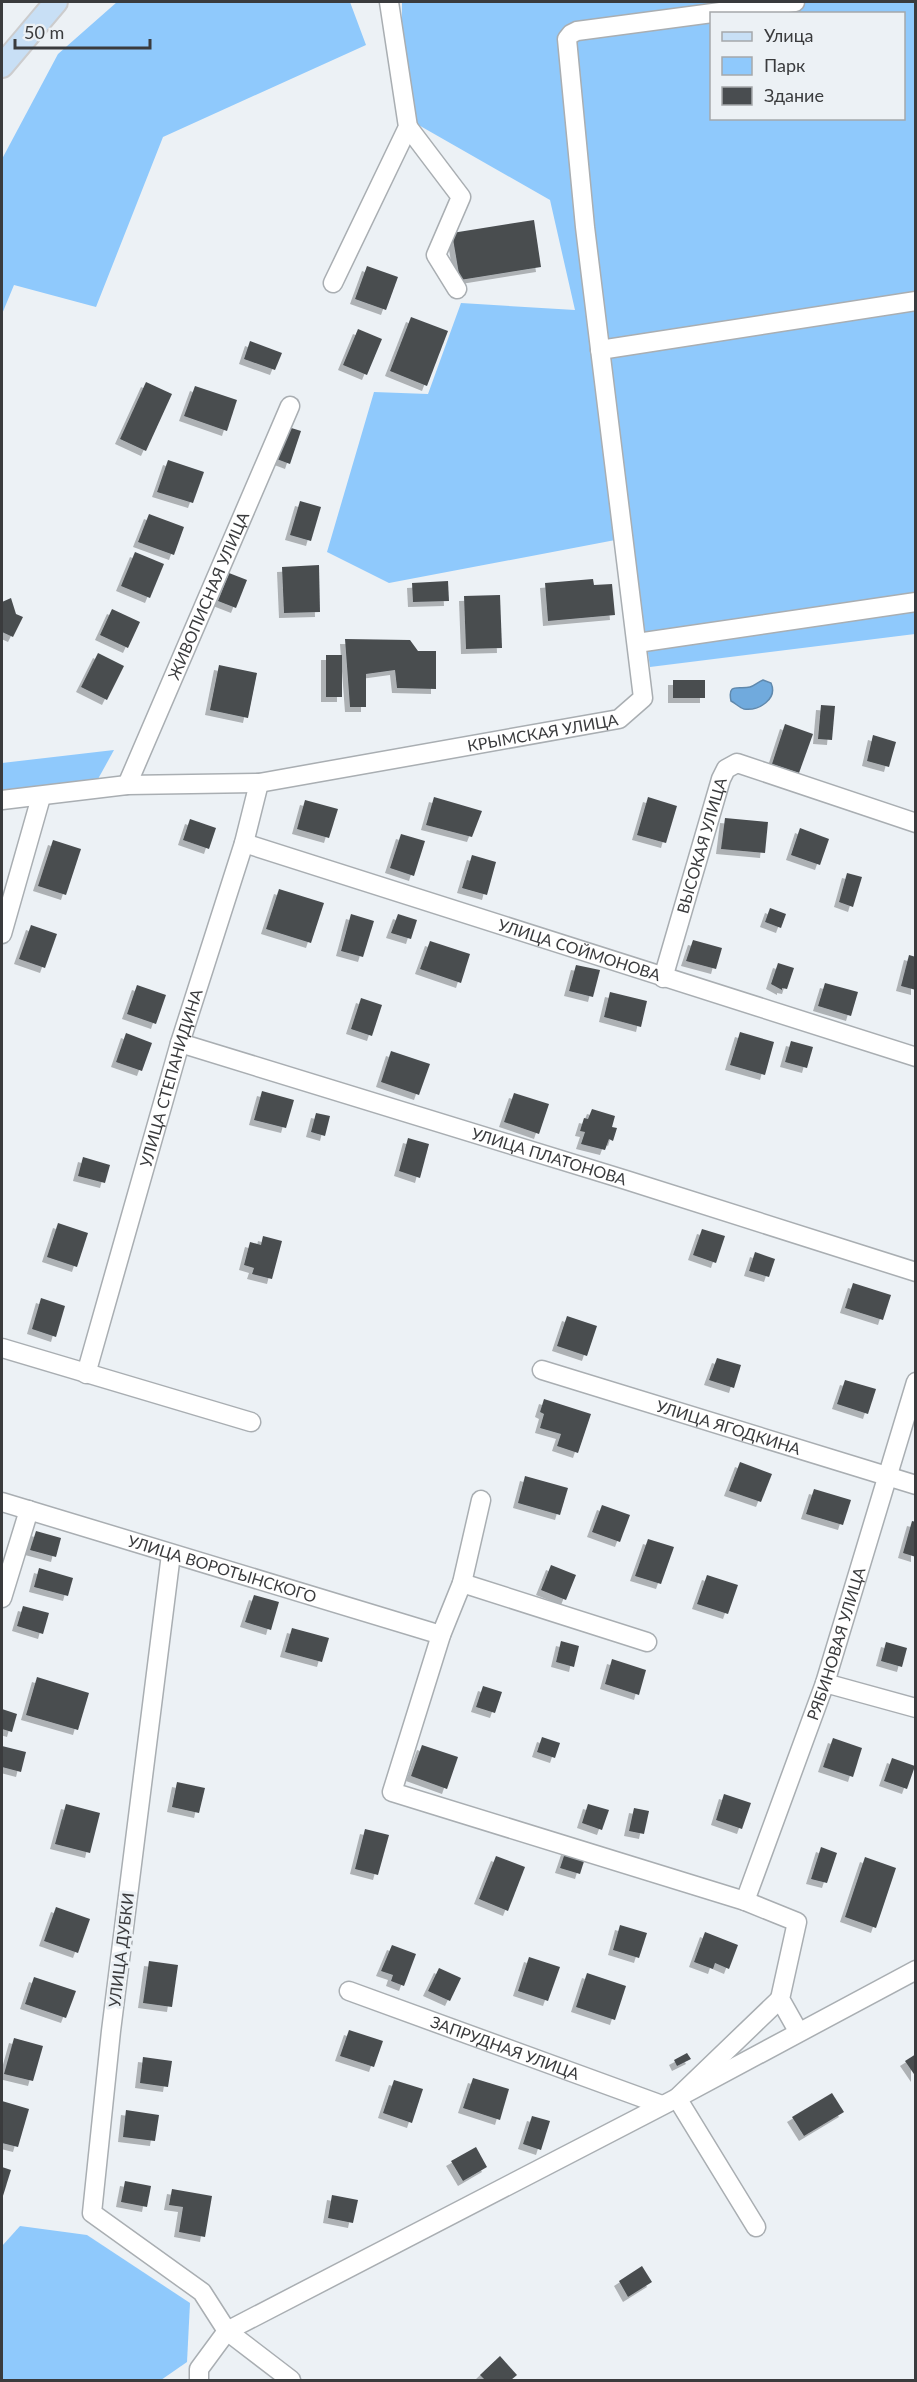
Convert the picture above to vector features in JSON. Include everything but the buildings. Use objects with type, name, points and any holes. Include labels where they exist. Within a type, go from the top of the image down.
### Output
[{"type":"main road","points":[[2,66],[56,2]]},
{"type":"street","points":[[389,2],[408,127],[461,197],[436,255],[458,289]]},
{"type":"street","name":"КРЫМСКАЯ УЛИЦА","points":[[720,12],[795,2]]},
{"type":"street","name":"КРЫМСКАЯ УЛИЦА","points":[[2,800],[127,785],[259,783],[619,719],[643,698],[585,227],[567,39],[578,31],[710,13]]},
{"type":"street","points":[[333,283],[408,127]]},
{"type":"street","points":[[600,350],[915,301]]},
{"type":"street","name":"ЖИВОПИСНАЯ УЛИЦА","points":[[127,785],[290,406]]},
{"type":"street","points":[[637,643],[915,602]]},
{"type":"street","name":"ВЫСОКАЯ УЛИЦА","points":[[663,978],[721,778],[726,770],[738,763],[915,823]]},
{"type":"street","name":"УЛИЦА СТЕПАНИДИНА","points":[[86,1374],[180,1042],[244,843],[259,783]]},
{"type":"street","points":[[2,934],[41,796]]},
{"type":"street","name":"УЛИЦА СОЙМОНОВА","points":[[244,843],[915,1057]]},
{"type":"street","name":"УЛИЦА ПЛАТОНОВА","points":[[180,1042],[915,1272]]},
{"type":"street","points":[[2,1348],[251,1422]]},
{"type":"street","name":"УЛИЦА ЯГОДКИНА","points":[[542,1370],[915,1485]]},
{"type":"street","name":"РЯБИНОВАЯ УЛИЦА","points":[[745,1901],[825,1683],[915,1382]]},
{"type":"street","points":[[481,1500],[462,1583],[441,1635],[392,1792],[745,1901],[797,1922],[780,1999],[669,2102]]},
{"type":"street","name":"УЛИЦА ВОРОТЫНСКОГО","points":[[2,1502],[441,1635]]},
{"type":"street","points":[[2,1598],[29,1510]]},
{"type":"street","name":"УЛИЦА ДУБКИ","points":[[171,1554],[111,2031],[92,2213],[202,2292],[227,2331]]},
{"type":"street","points":[[462,1583],[648,1642]]},
{"type":"street","points":[[825,1683],[915,1708]]},
{"type":"street","points":[[199,2380],[199,2369],[227,2331],[669,2102],[915,1970]]},
{"type":"street","name":"ЗАПРУДНАЯ УЛИЦА","points":[[349,1990],[669,2102]]},
{"type":"street","points":[[780,1999],[798,2031]]},
{"type":"street","points":[[669,2102],[756,2228]]},
{"type":"street","points":[[227,2331],[291,2380]]},
{"type":"green space","points":[[117,2],[350,2],[366,45],[163,137],[96,307],[14,285],[2,314],[2,159],[58,54]]},
{"type":"green space","points":[[402,2],[915,2],[915,634],[650,667],[631,537],[389,583],[327,552],[374,392],[428,394],[461,303],[575,310],[550,200],[401,115]]},
{"type":"green space","points":[[114,750],[98,779],[2,791],[2,763]]},
{"type":"green space","points":[[20,2226],[87,2235],[190,2303],[187,2362],[161,2380],[2,2380],[2,2246]]},
{"type":"shaded area","points":[[763,680],[771,683],[772,689],[772,694],[766,703],[756,708],[744,709],[731,701],[732,689],[750,687]]}]
